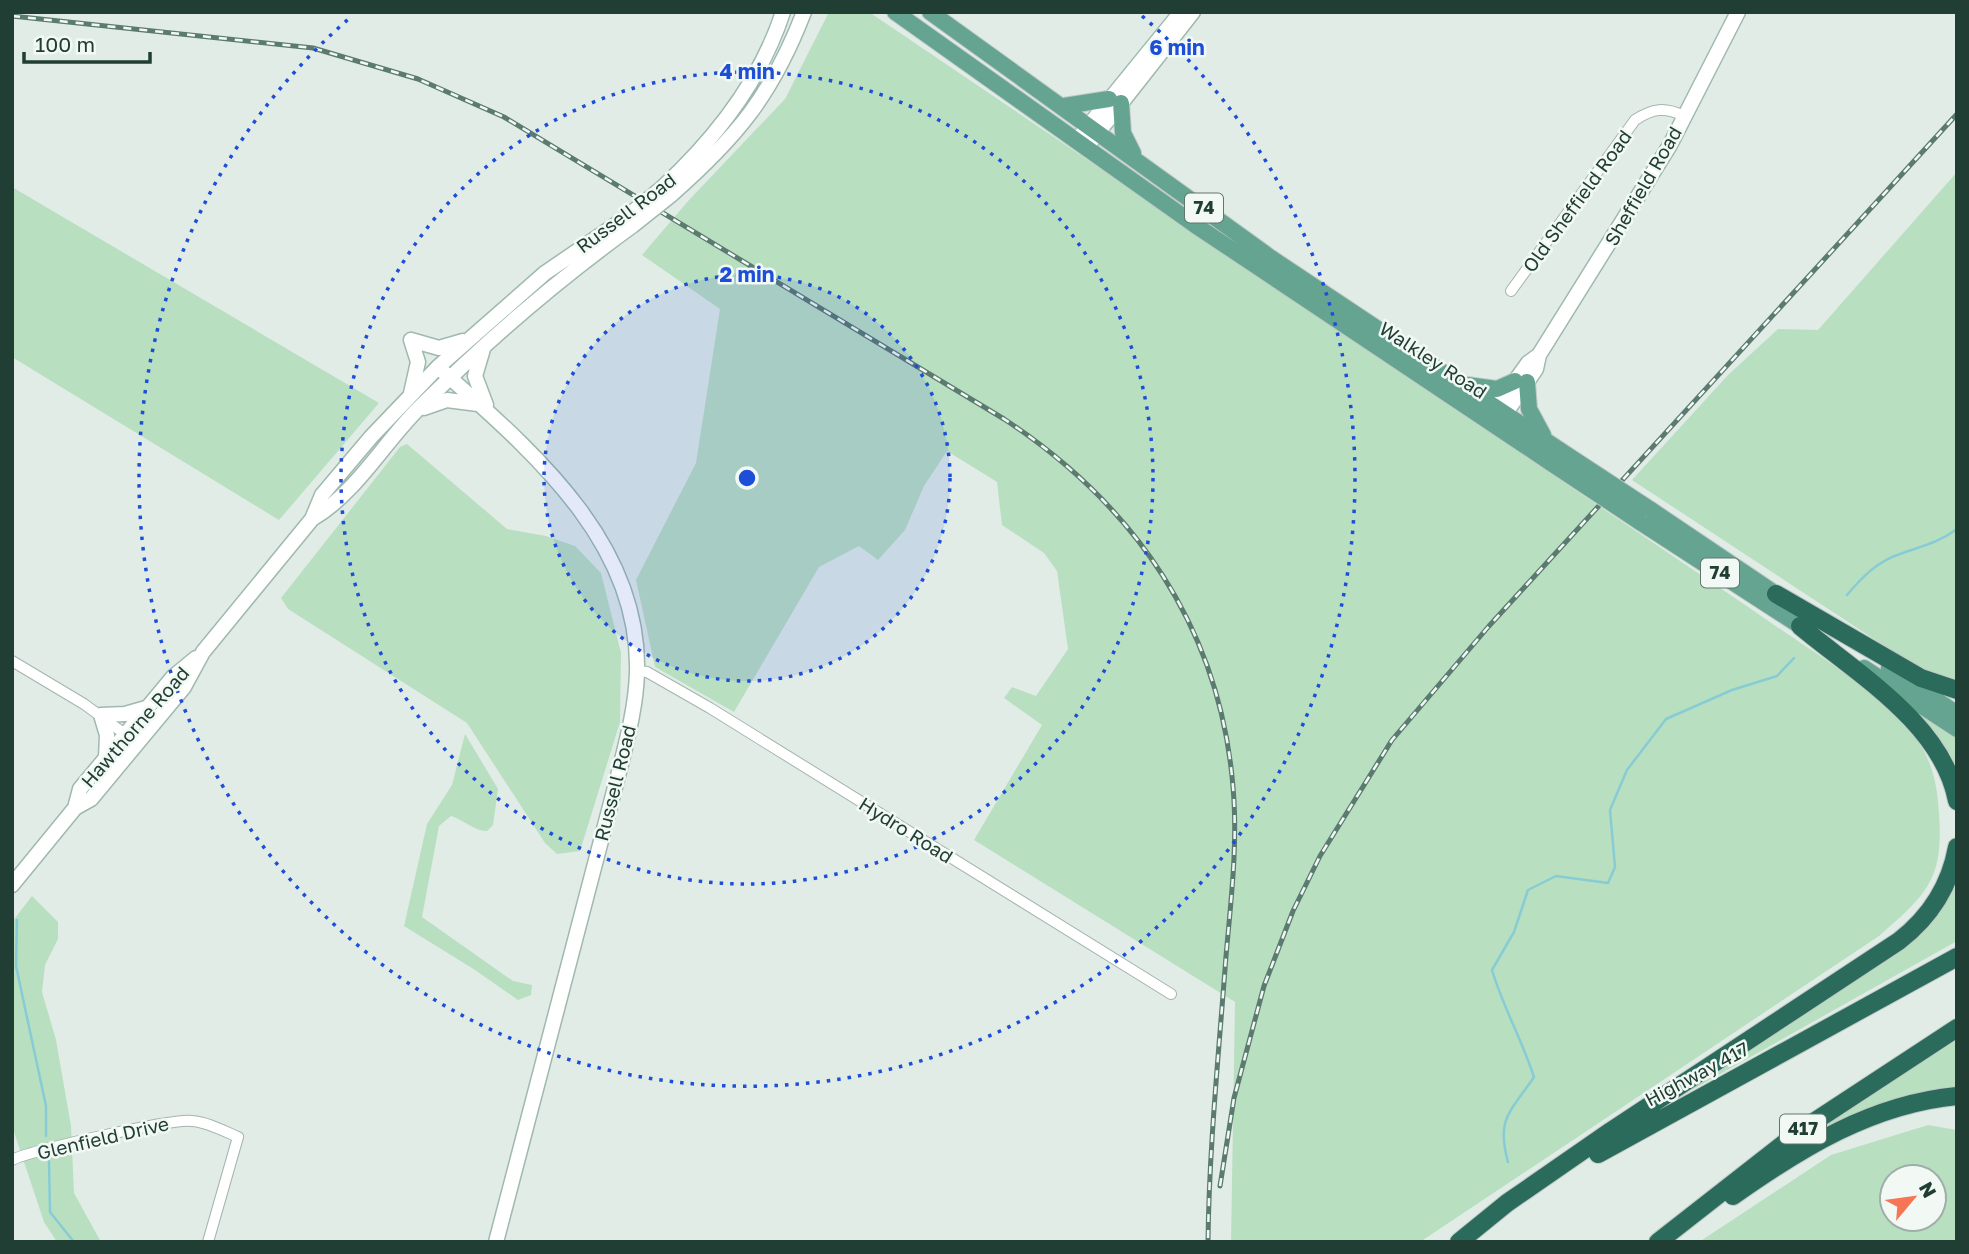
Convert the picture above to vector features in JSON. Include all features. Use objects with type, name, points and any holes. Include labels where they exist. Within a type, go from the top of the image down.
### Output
[{"type":"highway","points":[[1776,594],[1921,678],[1957,690]]},
{"type":"highway","points":[[1800,626],[1927,735],[1946,767],[1957,801]]},
{"type":"highway","points":[[1459,1242],[1497,1211],[1590,1146],[1899,942],[1934,905],[1951,874],[1957,847]]},
{"type":"highway","name":"Highway 417","points":[[1465,1242],[1528,1197],[1629,1135],[1957,957]]},
{"type":"highway","name":"417","points":[[1658,1242],[1800,1131],[1957,1028]]},
{"type":"highway","points":[[1671,1242],[1738,1192],[1826,1137],[1897,1107],[1957,1096]]},
{"type":"main road","name":"Russell Road","points":[[667,191],[735,105],[759,65],[783,12]]},
{"type":"main road","name":"Russell Road","points":[[450,378],[488,340],[565,275],[719,152],[751,116],[778,69],[804,12]]},
{"type":"main road","name":"Walkley Road","points":[[895,12],[1081,145],[1318,299],[1374,326],[1459,383],[1496,417]]},
{"type":"main road","name":"Walkley Road","points":[[930,12],[1136,158],[1318,299],[1365,340],[1554,452],[1800,626],[1957,729]]},
{"type":"main road","points":[[1065,106],[1115,101],[1181,12]]},
{"type":"main road","points":[[1081,145],[1115,101],[1193,12]]},
{"type":"main road","name":"Sheffield Road","points":[[1496,417],[1521,381],[1536,369],[1539,355],[1636,203],[1738,12]]},
{"type":"main road","points":[[1115,101],[1123,133],[1136,158]]},
{"type":"main road","name":"Russell Road","points":[[496,1242],[620,772],[636,698],[638,671],[628,606],[618,575],[601,540],[582,511],[553,477],[438,367],[545,273],[628,223]]},
{"type":"main road","points":[[410,396],[418,367],[411,341],[439,348],[468,339]]},
{"type":"main road","points":[[488,340],[475,376],[491,416]]},
{"type":"main road","name":"Hawthorne Road","points":[[12,885],[75,808],[91,799],[184,687],[203,652],[312,519],[322,495],[438,367]]},
{"type":"main road","name":"Hawthorne Road","points":[[312,519],[333,506],[416,411],[450,378]]},
{"type":"main road","points":[[1459,383],[1497,389],[1521,381],[1531,416],[1554,452]]},
{"type":"main road","points":[[416,411],[447,400],[478,404]]},
{"type":"main road","name":"Walkley Road","points":[[1645,516],[1776,594],[1957,714]]},
{"type":"main road","name":"Hawthorne Road","points":[[75,808],[80,789],[173,677],[203,652]]},
{"type":"main road","points":[[106,758],[107,734],[101,715],[125,714],[148,708]]},
{"type":"street","name":"Old Sheffield Road","points":[[1511,291],[1636,120],[1648,111],[1659,109],[1684,116]]},
{"type":"street","points":[[12,661],[101,715],[137,744]]},
{"type":"street","name":"Hydro Road","points":[[638,671],[647,672],[710,708],[1171,994]]},
{"type":"street","name":"Glenfield Drive","points":[[12,1160],[46,1149],[182,1120],[194,1121],[234,1135],[238,1137],[208,1242]]},
{"type":"green space","points":[[829,12],[869,12],[1757,613],[1879,700],[1918,741],[1935,781],[1940,837],[1938,855],[1935,871],[1920,897],[1879,936],[1420,1242],[1231,1242],[1235,1002],[974,840],[1042,725],[1004,698],[1012,687],[1036,696],[1068,649],[1057,571],[1044,553],[1002,525],[997,482],[947,451],[924,486],[905,530],[878,560],[859,546],[819,567],[734,712],[655,667],[636,580],[696,463],[720,309],[642,255],[689,200],[785,99]]},
{"type":"green space","points":[[1957,172],[1957,682],[1930,673],[1903,658],[1632,480],[1728,375],[1778,329],[1818,330]]},
{"type":"green space","points":[[12,187],[379,403],[279,520],[12,357]]},
{"type":"green space","points":[[407,444],[507,529],[546,536],[575,546],[601,573],[621,653],[620,722],[580,851],[557,854],[545,843],[467,723],[288,609],[281,598],[400,447]]},
{"type":"green space","points":[[1909,704],[1957,736],[1957,780]]},
{"type":"green space","points":[[465,734],[498,789],[493,825],[487,831],[482,831],[451,816],[439,826],[422,917],[513,981],[532,985],[531,995],[518,1000],[404,926],[427,824],[452,785]]},
{"type":"green space","points":[[1957,869],[1957,941],[1665,1105],[1898,947]]},
{"type":"green space","points":[[32,896],[58,922],[58,939],[45,965],[42,992],[56,1040],[71,1126],[74,1193],[101,1242],[57,1242],[44,1222],[14,1132],[12,922]]},
{"type":"green space","points":[[1957,1040],[1957,1092],[1822,1135],[1818,1129]]},
{"type":"green space","points":[[1928,1125],[1957,1130],[1957,1242],[1699,1242],[1831,1155]]},
{"type":"waterway","points":[[1847,595],[1878,565],[1936,541],[1957,529]]},
{"type":"waterway","points":[[1508,1162],[1505,1125],[1512,1108],[1534,1077],[1492,970],[1514,932],[1528,890],[1556,876],[1608,883],[1615,867],[1610,810],[1627,770],[1666,719],[1732,690],[1777,676],[1794,658]]},
{"type":"waterway","points":[[17,920],[16,966],[46,1106],[46,1136]]},
{"type":"waterway","points":[[49,1161],[50,1212],[74,1242]]},
{"type":"railway","points":[[12,16],[313,48],[418,79],[504,117],[1004,419],[1051,453],[1093,490],[1131,531],[1163,576],[1189,623],[1210,675],[1225,729],[1233,787],[1234,850],[1212,1135],[1208,1242]]},
{"type":"railway","points":[[1220,1186],[1234,1098],[1264,986],[1293,911],[1320,856],[1392,740],[1489,626],[1957,114]]}]
